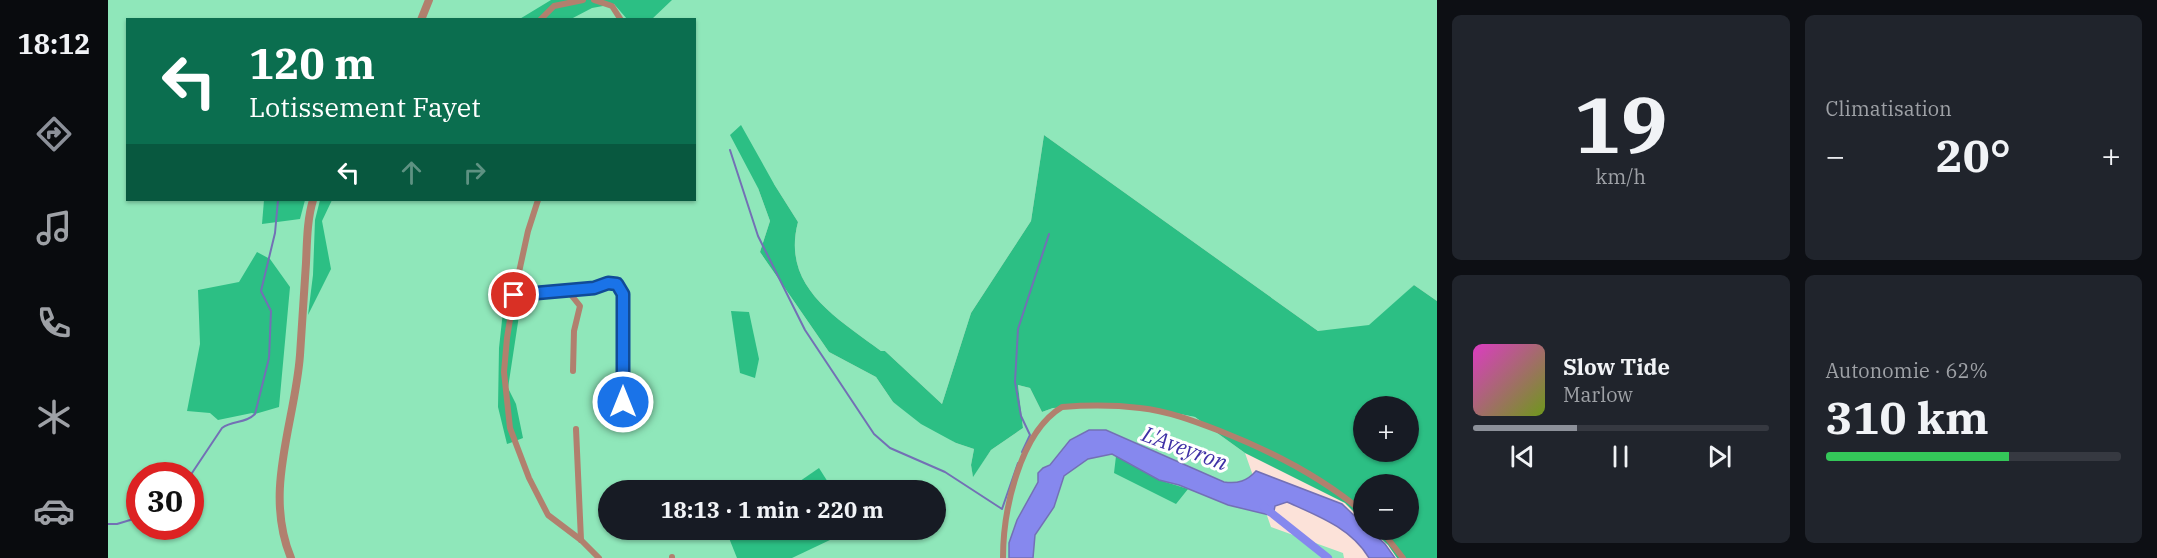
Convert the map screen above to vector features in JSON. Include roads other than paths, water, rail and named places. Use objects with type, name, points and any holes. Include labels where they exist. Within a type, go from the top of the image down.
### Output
[{"type":"street","points":[[421,18],[429,0]]},
{"type":"street","points":[[542,18],[554,6],[583,0]]},
{"type":"street","points":[[594,0],[612,6],[620,18]]},
{"type":"street","points":[[291,558],[281,524],[279,477],[293,412],[300,357],[307,239],[313,201]]},
{"type":"street","points":[[538,201],[528,231],[514,295],[504,372],[510,428],[529,478],[548,515],[581,540],[599,558]]},
{"type":"street","points":[[514,295],[594,288],[608,283],[617,284],[623,294],[623,402]]},
{"type":"street","points":[[568,291],[580,306],[574,331],[573,370]]},
{"type":"street","points":[[1003,558],[1003,535],[1011,492],[1026,453],[1040,427],[1052,413],[1062,407],[1140,408],[1183,417],[1250,443],[1299,467],[1353,503]]},
{"type":"street","points":[[576,429],[581,540]]},
{"type":"street","points":[[1389,540],[1403,558]]},
{"type":"waterway","points":[[730,150],[758,236],[805,330],[874,434],[890,448],[945,472],[1002,509],[1018,463]]},
{"type":"waterway","points":[[199,462],[222,428],[255,414],[269,358],[271,311],[261,291],[275,233],[278,201]]},
{"type":"waterway","points":[[1022,452],[1030,435],[1021,416],[1015,382],[1018,329],[1049,234]]},
{"type":"waterway","points":[[1264,507],[1328,558]]},
{"type":"waterway","points":[[108,524],[126,521]]},
{"type":"water label","name":"L'Aveyron","points":[[1185,448]]}]
